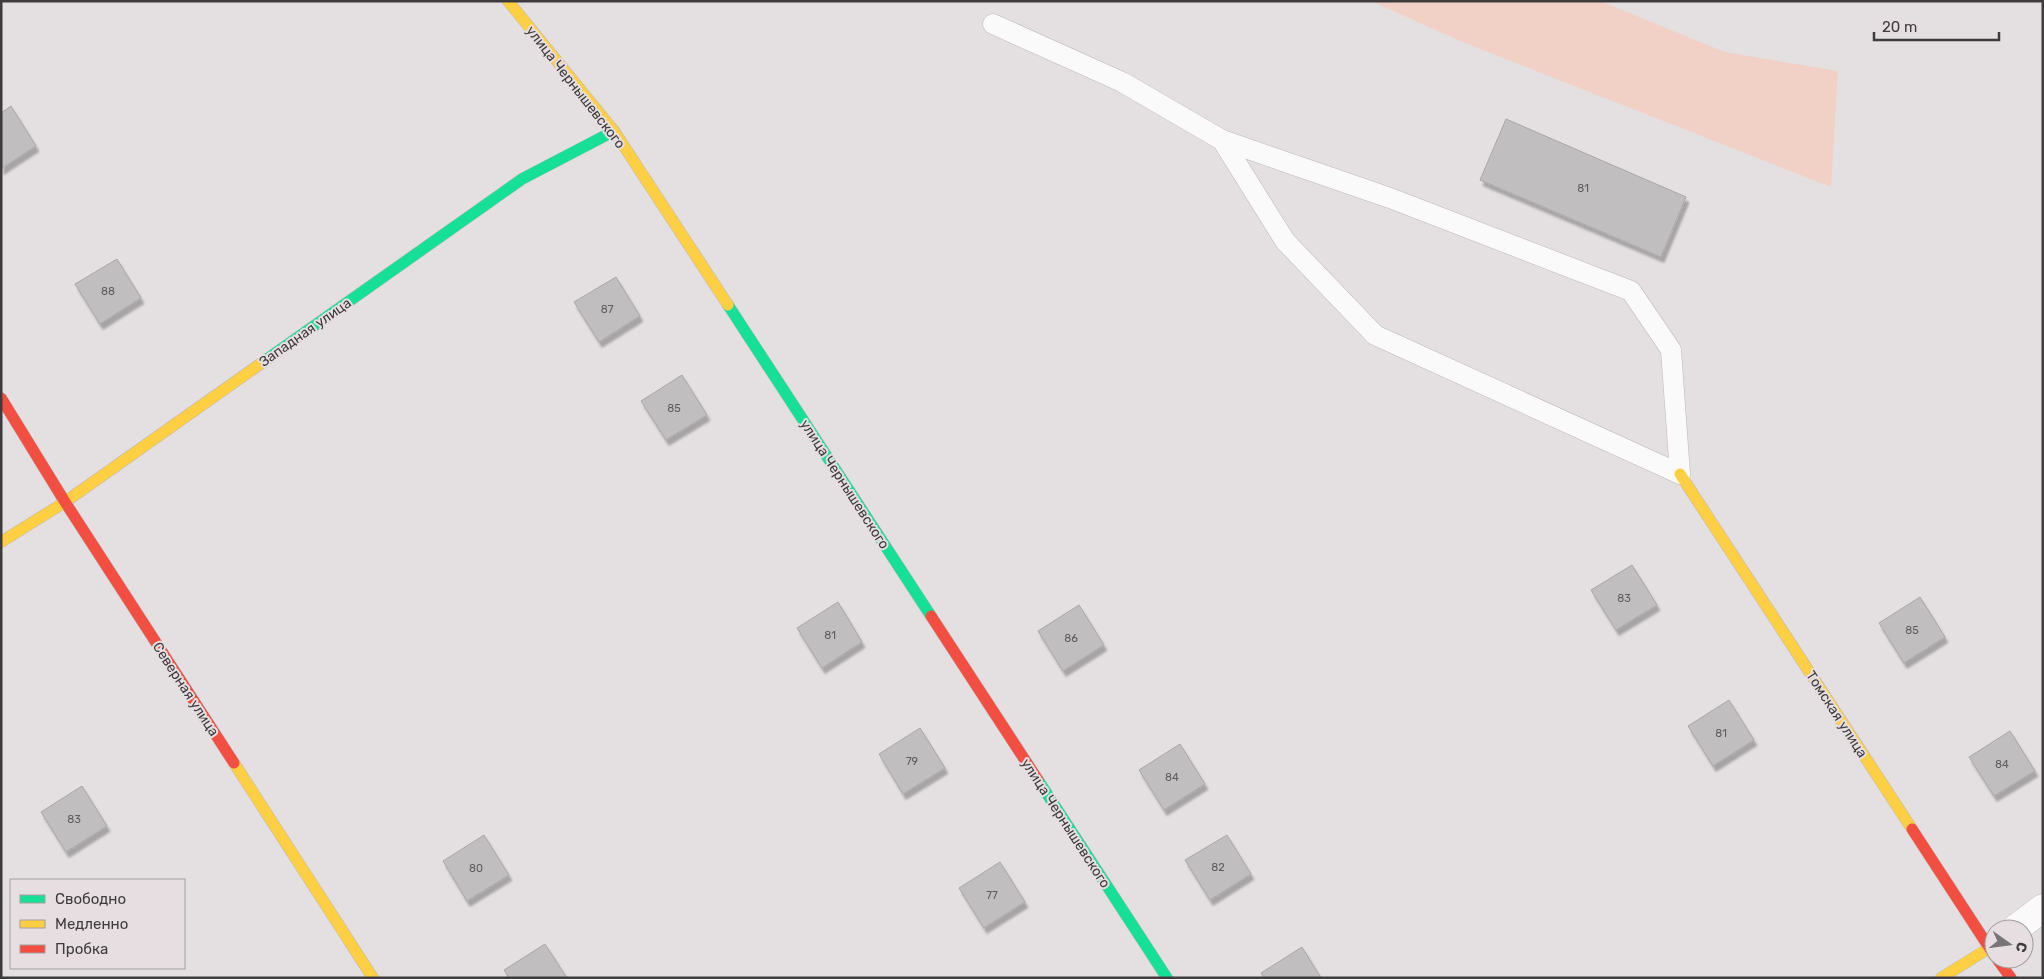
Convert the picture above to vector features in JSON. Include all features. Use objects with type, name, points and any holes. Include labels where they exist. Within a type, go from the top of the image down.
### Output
[{"type":"street","name":"улица Чернышевского","points":[[508,1],[614,131],[1167,978]]},
{"type":"street","name":"Западная улица","points":[[1,542],[65,502],[522,179],[614,131]]},
{"type":"street","name":"Северная улица","points":[[1,398],[65,502],[373,978]]},
{"type":"street","name":"Томская улица","points":[[1680,474],[1984,937]]},
{"type":"street","points":[[2028,919],[2043,908]]},
{"type":"street","points":[[1941,978],[1984,954]]},
{"type":"lane","points":[[994,24],[1122,82],[1222,140],[1390,198],[1631,290],[1671,350],[1680,474],[1375,335],[1285,240],[1222,140]]},
{"type":"shaded area","points":[[1371,1],[1600,1],[1725,52],[1838,71],[1831,187],[1460,41]]},
{"type":"building","points":[[11,106],[36,146],[1,169],[1,113]]},
{"type":"building","points":[[1506,119],[1686,197],[1661,257],[1480,180]]},
{"type":"building","points":[[117,259],[141,298],[100,324],[75,284]]},
{"type":"building","points":[[616,277],[640,316],[599,342],[574,302]]},
{"type":"building","points":[[682,375],[707,415],[666,440],[641,401]]},
{"type":"building","points":[[1632,565],[1657,605],[1616,630],[1591,590]]},
{"type":"building","points":[[1920,597],[1945,637],[1904,663],[1879,623]]},
{"type":"building","points":[[838,602],[862,642],[822,668],[797,628]]},
{"type":"building","points":[[1079,605],[1104,645],[1063,671],[1038,631]]},
{"type":"building","points":[[1729,700],[1754,740],[1713,766],[1688,726]]},
{"type":"building","points":[[920,728],[945,768],[903,794],[879,754]]},
{"type":"building","points":[[2010,731],[2035,771],[1994,796],[1969,757]]},
{"type":"building","points":[[1180,744],[1205,784],[1164,810],[1139,770]]},
{"type":"building","points":[[82,786],[107,826],[66,852],[41,812]]},
{"type":"building","points":[[484,835],[509,875],[467,901],[443,861]]},
{"type":"building","points":[[1227,835],[1251,874],[1210,900],[1185,860]]},
{"type":"building","points":[[1000,862],[1025,902],[984,928],[959,888]]},
{"type":"building","points":[[545,944],[567,978],[509,978],[504,970]]},
{"type":"building","points":[[1302,947],[1321,978],[1264,978],[1261,973]]},
{"type":"traffic: fast","points":[[263,362],[522,179],[614,131]]},
{"type":"traffic: fast","points":[[728,305],[931,616]]},
{"type":"traffic: fast","points":[[1038,780],[1167,978]]},
{"type":"traffic: slow","points":[[508,1],[614,131],[728,305]]},
{"type":"traffic: slow","points":[[1,542],[65,502],[263,362]]},
{"type":"traffic: slow","points":[[1680,474],[1912,829]]},
{"type":"traffic: slow","points":[[234,763],[373,978]]},
{"type":"traffic: slow","points":[[1941,978],[1984,951]]},
{"type":"traffic: jam","points":[[1,398],[65,502],[234,763]]},
{"type":"traffic: jam","points":[[931,616],[1038,780]]},
{"type":"traffic: jam","points":[[1912,829],[1984,940]]},
{"type":"traffic: jam","points":[[2004,969],[2011,978]]}]
